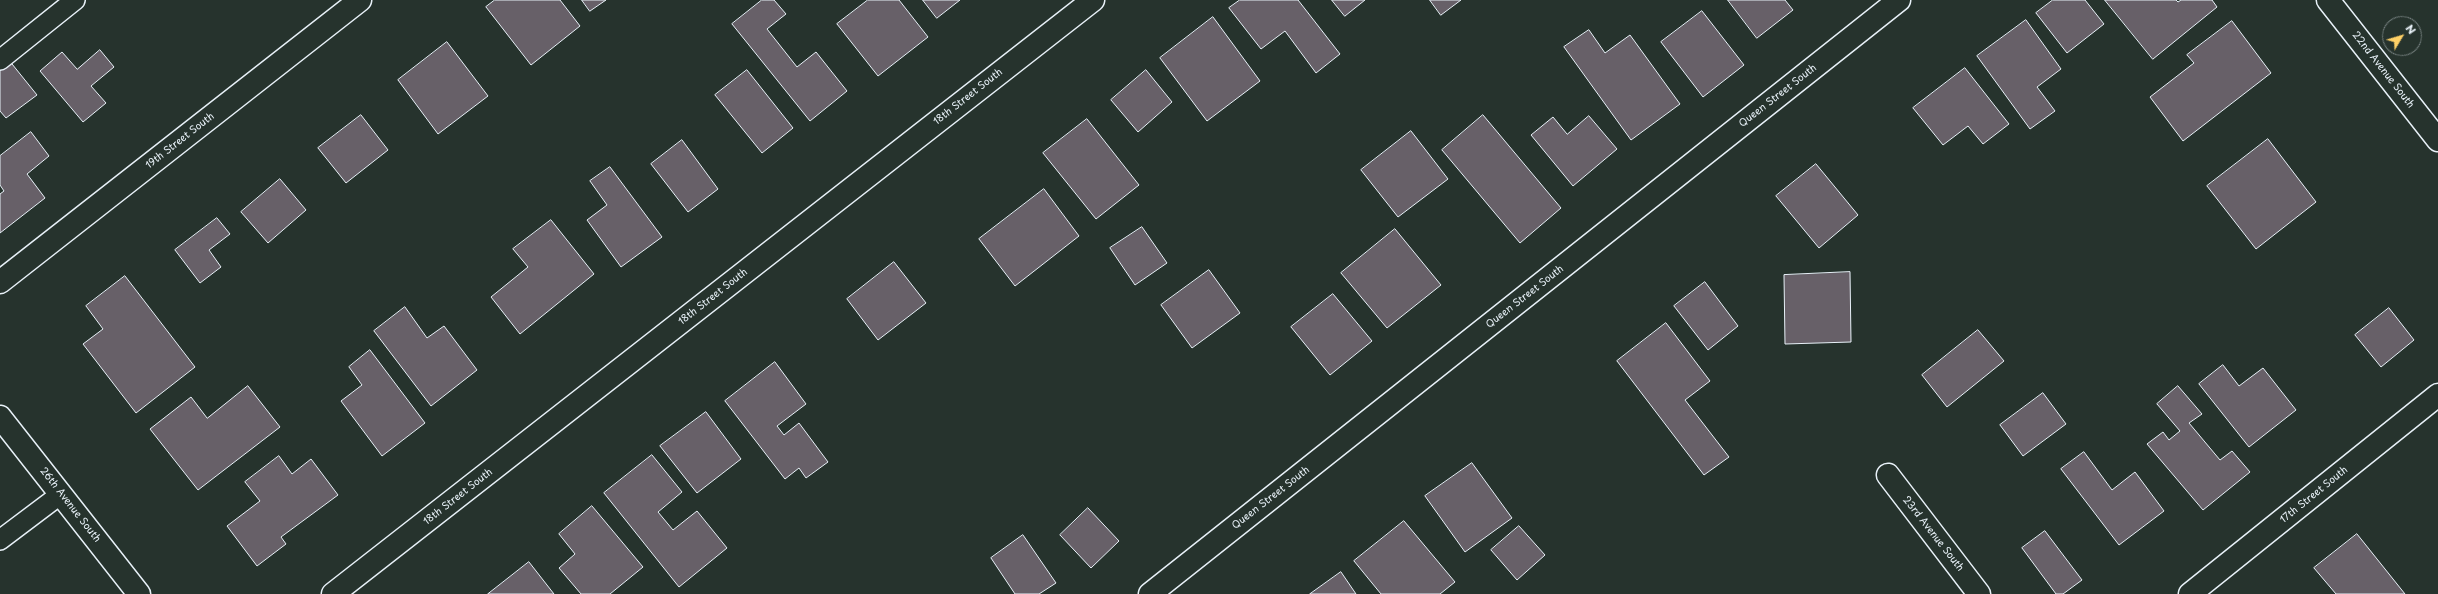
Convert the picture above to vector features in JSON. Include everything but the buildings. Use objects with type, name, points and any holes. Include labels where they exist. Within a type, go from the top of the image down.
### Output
[{"type":"street","name":"19th Street South","points":[[0,282],[360,0]]},
{"type":"street","name":"18th Street South","points":[[333,594],[1093,0]]},
{"type":"street","name":"Queen Street South","points":[[1150,594],[1899,0]]},
{"type":"street","name":"22nd Avenue South","points":[[2328,0],[2438,140]]},
{"type":"street","name":"17th Street South","points":[[2190,594],[2438,395]]},
{"type":"street","name":"26th Avenue South","points":[[0,417],[139,594]]},
{"type":"street","name":"23rd Avenue South","points":[[1888,475],[1979,594]]},
{"type":"lane","points":[[0,60],[75,0]]},
{"type":"lane","points":[[0,540],[61,494]]}]
